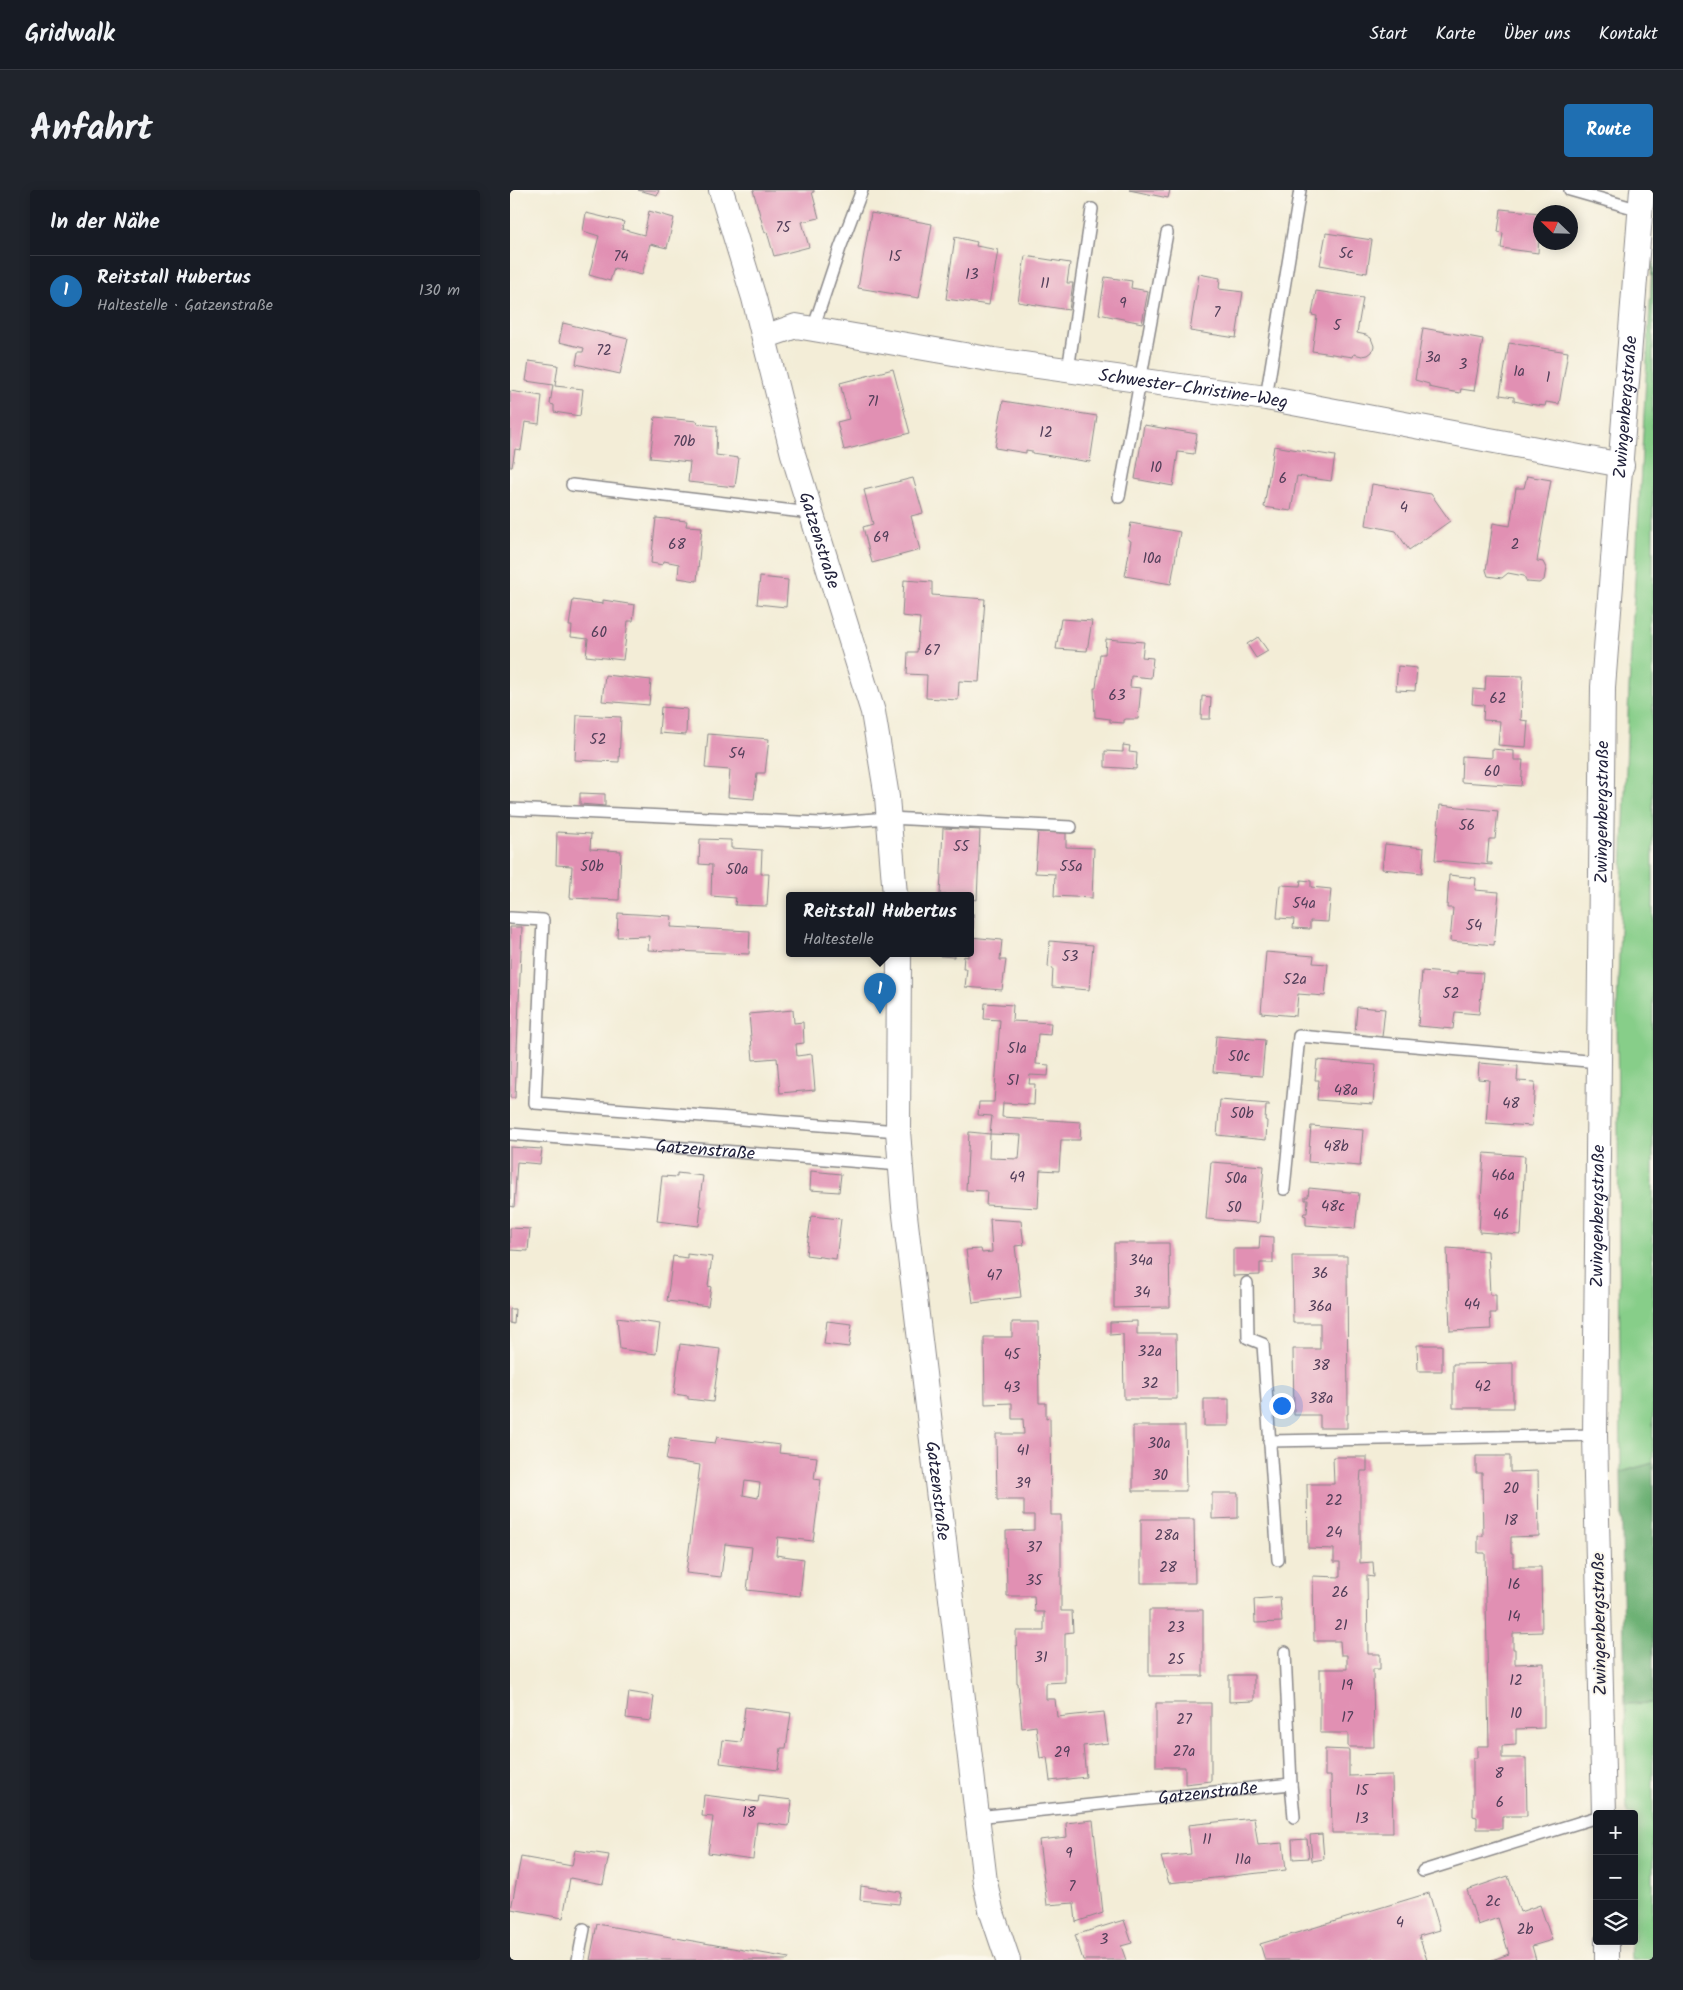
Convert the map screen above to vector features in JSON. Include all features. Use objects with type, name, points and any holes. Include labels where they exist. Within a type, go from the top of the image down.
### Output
[{"type":"street","name":"Gatzenstraße","points":[[721,190],[764,337],[780,406],[811,513],[873,712],[884,768],[895,892]]},
{"type":"street","name":"Zwingenbergstraße","points":[[1604,1810],[1595,1435],[1603,687],[1622,465],[1641,200]]},
{"type":"street","name":"Schwester-Christine-Weg","points":[[764,337],[796,326],[994,360],[1266,398],[1622,465]]},
{"type":"street","name":"Gatzenstraße","points":[[899,957],[898,1131],[900,1165],[985,1882],[1000,1941],[1008,1960]]},
{"type":"street","points":[[1607,1945],[1607,1960]]},
{"type":"lane","points":[[812,329],[862,190]]},
{"type":"lane","points":[[1266,398],[1300,190]]},
{"type":"lane","points":[[1570,190],[1641,200]]},
{"type":"lane","points":[[1068,370],[1092,209]]},
{"type":"lane","points":[[1119,497],[1167,233]]},
{"type":"lane","points":[[572,485],[811,513]]},
{"type":"lane","points":[[510,809],[821,823],[889,818],[1071,826]]},
{"type":"lane","points":[[510,918],[543,920],[535,1103],[898,1131]]},
{"type":"lane","points":[[1284,1189],[1299,1036],[1598,1062]]},
{"type":"lane","name":"Gatzenstraße","points":[[510,1134],[900,1165]]},
{"type":"lane","points":[[1247,1283],[1248,1338],[1263,1344],[1278,1560]]},
{"type":"lane","points":[[1269,1441],[1595,1435]]},
{"type":"lane","points":[[1285,1652],[1290,1784],[1294,1817]]},
{"type":"lane","name":"Gatzenstraße","points":[[977,1817],[1290,1784]]},
{"type":"lane","points":[[1423,1871],[1593,1818]]},
{"type":"lane","points":[[578,1960],[584,1929]]},
{"type":"green space","points":[[1653,250],[1653,1463],[1621,1472],[1617,1009],[1629,688]]},
{"type":"green space","points":[[1653,1463],[1653,1703],[1625,1704],[1621,1472]]},
{"type":"green space","points":[[1653,1703],[1653,1960],[1631,1960],[1630,1945],[1638,1945],[1638,1810],[1627,1810],[1625,1704]]},
{"type":"building","points":[[638,190],[659,190],[657,195]]},
{"type":"building","points":[[753,190],[814,190],[812,192],[819,218],[802,222],[809,247],[774,256],[767,232],[765,233]]},
{"type":"building","points":[[1129,190],[1170,190],[1168,198]]},
{"type":"building","points":[[1501,209],[1533,212],[1533,250],[1538,250],[1538,253],[1501,248],[1503,233],[1498,232]]},
{"type":"building","points":[[649,211],[674,218],[667,248],[650,244],[642,275],[614,268],[610,281],[589,275],[599,236],[583,231],[586,213],[624,222],[622,229],[644,235]]},
{"type":"building","points":[[871,213],[932,224],[919,298],[858,288]]},
{"type":"building","points":[[1326,233],[1372,240],[1367,273],[1320,265]]},
{"type":"building","points":[[955,237],[977,242],[976,246],[998,250],[989,305],[946,299]]},
{"type":"building","points":[[1025,256],[1070,263],[1067,283],[1073,283],[1069,310],[1018,302]]},
{"type":"building","points":[[1199,274],[1220,278],[1219,289],[1243,292],[1236,338],[1190,331]]},
{"type":"building","points":[[1105,277],[1132,281],[1131,288],[1148,291],[1142,323],[1099,314]]},
{"type":"building","points":[[1316,291],[1363,298],[1357,333],[1371,338],[1374,346],[1372,352],[1362,356],[1354,354],[1353,357],[1312,351],[1317,316],[1312,315]]},
{"type":"building","points":[[563,323],[628,339],[620,374],[576,364],[578,352],[583,352],[584,348],[559,342]]},
{"type":"building","points":[[1423,328],[1483,339],[1474,391],[1461,389],[1460,393],[1443,390],[1429,387],[1429,384],[1415,380]]},
{"type":"building","points":[[1509,343],[1568,352],[1559,404],[1546,402],[1545,406],[1529,404],[1514,401],[1514,397],[1500,395]]},
{"type":"building","points":[[529,361],[558,365],[555,386],[583,389],[580,416],[554,412],[554,405],[550,404],[553,385],[526,381]]},
{"type":"building","points":[[893,369],[910,433],[844,450],[837,422],[849,419],[840,383]]},
{"type":"building","points":[[510,391],[542,396],[539,424],[525,422],[521,450],[515,449],[512,467],[510,467]]},
{"type":"building","points":[[1003,401],[1097,416],[1090,462],[1032,453],[1032,451],[1026,450],[1026,453],[995,448]]},
{"type":"building","points":[[655,417],[697,421],[698,424],[717,426],[716,455],[739,458],[735,487],[688,482],[690,462],[650,458]]},
{"type":"building","points":[[1144,425],[1197,434],[1194,454],[1178,452],[1173,486],[1135,479]]},
{"type":"building","points":[[1274,446],[1335,456],[1331,481],[1297,476],[1291,511],[1264,507]]},
{"type":"building","points":[[1527,476],[1551,480],[1537,561],[1543,562],[1546,568],[1544,580],[1539,583],[1527,582],[1524,576],[1508,573],[1502,578],[1488,576],[1486,570],[1493,523],[1510,526],[1516,488],[1524,488]]},
{"type":"building","points":[[913,478],[923,513],[911,516],[920,550],[872,563],[863,527],[873,524],[864,490]]},
{"type":"building","points":[[1372,484],[1431,494],[1450,521],[1409,550],[1396,531],[1366,525]]},
{"type":"building","points":[[656,518],[687,521],[686,526],[702,527],[697,581],[678,578],[679,564],[664,561],[663,565],[651,563]]},
{"type":"building","points":[[1131,523],[1180,532],[1171,584],[1125,576],[1131,541],[1128,540]]},
{"type":"building","points":[[760,577],[788,580],[786,607],[757,604]]},
{"type":"building","points":[[904,580],[932,582],[932,595],[985,599],[979,682],[959,681],[958,700],[926,698],[927,675],[907,674],[908,652],[917,652],[920,618],[902,616]]},
{"type":"building","points":[[573,600],[603,604],[603,600],[635,605],[633,621],[628,621],[623,660],[586,656],[588,639],[571,637],[572,626],[569,626]]},
{"type":"building","points":[[1061,619],[1092,621],[1087,651],[1056,649]]},
{"type":"building","points":[[1258,637],[1268,651],[1256,658],[1247,644]]},
{"type":"building","points":[[1106,639],[1144,642],[1142,657],[1153,658],[1151,678],[1131,676],[1130,687],[1141,688],[1138,719],[1126,719],[1124,723],[1110,722],[1110,719],[1095,717],[1094,688],[1096,688],[1100,654],[1105,654]]},
{"type":"building","points":[[1398,666],[1417,668],[1415,691],[1396,690]]},
{"type":"building","points":[[605,675],[651,680],[649,705],[602,701]]},
{"type":"building","points":[[1486,675],[1523,676],[1521,720],[1528,721],[1526,747],[1498,745],[1500,721],[1483,720],[1484,705],[1472,704],[1473,689],[1485,690]]},
{"type":"building","points":[[1202,696],[1211,697],[1210,719],[1201,719]]},
{"type":"building","points":[[661,707],[687,709],[686,735],[659,733]]},
{"type":"building","points":[[577,715],[621,717],[619,762],[575,760]]},
{"type":"building","points":[[708,734],[769,739],[765,773],[757,773],[754,799],[728,797],[730,770],[705,768]]},
{"type":"building","points":[[1123,745],[1130,746],[1129,752],[1137,753],[1136,769],[1105,767],[1105,751],[1123,752]]},
{"type":"building","points":[[1492,749],[1514,751],[1514,760],[1523,760],[1521,786],[1461,782],[1462,756],[1492,758]]},
{"type":"building","points":[[580,793],[605,794],[605,806],[580,804]]},
{"type":"building","points":[[1440,805],[1498,811],[1495,839],[1489,839],[1487,863],[1492,863],[1492,865],[1435,860]]},
{"type":"building","points":[[943,828],[980,830],[977,900],[974,900],[974,892],[940,892]]},
{"type":"building","points":[[557,832],[591,834],[590,849],[621,851],[619,900],[570,898],[572,866],[556,865]]},
{"type":"building","points":[[1038,832],[1066,833],[1066,847],[1094,848],[1092,898],[1054,896],[1055,874],[1035,873]]},
{"type":"building","points":[[700,839],[731,840],[731,848],[762,850],[761,874],[769,874],[767,906],[735,905],[736,898],[711,896],[712,865],[699,864]]},
{"type":"building","points":[[1385,844],[1424,848],[1422,873],[1382,869]]},
{"type":"building","points":[[1449,875],[1476,878],[1475,890],[1499,892],[1494,945],[1450,941],[1453,908],[1447,908]]},
{"type":"building","points":[[1301,880],[1311,881],[1311,887],[1331,889],[1328,922],[1310,921],[1310,929],[1293,928],[1294,919],[1277,918],[1280,885],[1300,886]]},
{"type":"building","points":[[618,913],[672,916],[671,927],[750,931],[749,954],[648,950],[649,936],[617,937]]},
{"type":"building","points":[[510,927],[522,927],[515,1098],[510,1098]]},
{"type":"building","points":[[974,937],[1002,940],[1000,960],[1006,960],[1002,990],[965,987],[967,969],[963,969],[964,957],[974,957]]},
{"type":"building","points":[[1050,941],[1093,945],[1089,990],[1052,987],[1053,968],[1048,967]]},
{"type":"building","points":[[1266,952],[1314,956],[1313,963],[1328,964],[1325,996],[1298,994],[1296,1016],[1261,1013]]},
{"type":"building","points":[[1422,971],[1457,974],[1457,971],[1483,973],[1479,1014],[1455,1012],[1453,1029],[1418,1026]]},
{"type":"building","points":[[985,1003],[1013,1005],[1012,1021],[1051,1023],[1050,1035],[1038,1034],[1036,1064],[1049,1065],[1048,1076],[1030,1075],[1029,1084],[1035,1084],[1034,1105],[1003,1103],[1002,1117],[1081,1122],[1080,1140],[1061,1140],[1059,1171],[1040,1170],[1038,1208],[986,1205],[987,1191],[966,1190],[969,1132],[990,1134],[992,1116],[978,1115],[979,1102],[994,1102],[1000,1020],[984,1019]],"holes":[[[990,1134],[1021,1135],[1019,1159],[989,1158]]]},
{"type":"building","points":[[1357,1007],[1385,1009],[1382,1037],[1355,1034]]},
{"type":"building","points":[[793,1010],[794,1023],[803,1022],[804,1043],[796,1044],[797,1056],[812,1054],[815,1090],[780,1093],[777,1058],[753,1060],[749,1014]]},
{"type":"building","points":[[1216,1036],[1265,1040],[1262,1076],[1213,1072]]},
{"type":"building","points":[[1317,1060],[1376,1065],[1373,1104],[1317,1100],[1319,1080],[1315,1080]]},
{"type":"building","points":[[1479,1063],[1518,1066],[1517,1081],[1535,1082],[1532,1126],[1486,1123],[1489,1080],[1478,1079]]},
{"type":"building","points":[[1220,1100],[1269,1104],[1269,1106],[1266,1106],[1266,1140],[1217,1135]]},
{"type":"building","points":[[1311,1126],[1363,1130],[1360,1166],[1308,1162]]},
{"type":"building","points":[[510,1147],[542,1149],[540,1164],[517,1162],[514,1207],[510,1206]]},
{"type":"building","points":[[1484,1153],[1525,1156],[1521,1235],[1479,1232]]},
{"type":"building","points":[[1211,1162],[1264,1166],[1259,1223],[1206,1219]]},
{"type":"building","points":[[811,1171],[841,1174],[839,1192],[810,1190]]},
{"type":"building","points":[[677,1173],[703,1176],[699,1206],[701,1206],[699,1226],[657,1221],[662,1176],[677,1177]]},
{"type":"building","points":[[1309,1188],[1359,1193],[1355,1229],[1306,1225],[1306,1216],[1303,1215],[1307,1213],[1308,1200],[1305,1200],[1305,1197],[1308,1197]]},
{"type":"building","points":[[811,1216],[841,1219],[836,1259],[806,1255]]},
{"type":"building","points":[[990,1219],[1021,1221],[1024,1245],[1015,1246],[1021,1297],[973,1303],[966,1250],[981,1249],[982,1253],[992,1252]]},
{"type":"building","points":[[510,1228],[530,1229],[528,1251],[510,1250]]},
{"type":"building","points":[[1260,1236],[1273,1237],[1273,1263],[1260,1263],[1260,1275],[1233,1276],[1233,1249],[1259,1249]]},
{"type":"building","points":[[1114,1243],[1169,1243],[1170,1307],[1114,1308]]},
{"type":"building","points":[[1447,1248],[1488,1251],[1490,1295],[1496,1295],[1496,1313],[1490,1313],[1491,1329],[1450,1331]]},
{"type":"building","points":[[687,1254],[712,1257],[708,1286],[711,1287],[708,1306],[667,1301],[673,1256],[687,1258]]},
{"type":"building","points":[[1292,1256],[1347,1256],[1347,1428],[1320,1428],[1320,1415],[1294,1415],[1293,1349],[1320,1349],[1320,1323],[1293,1323]]},
{"type":"building","points":[[510,1309],[515,1309],[514,1324],[510,1323]]},
{"type":"building","points":[[617,1318],[660,1324],[656,1354],[620,1349]]},
{"type":"building","points":[[827,1321],[852,1324],[849,1347],[824,1344]]},
{"type":"building","points":[[1137,1321],[1137,1334],[1176,1334],[1177,1399],[1124,1399],[1123,1334],[1110,1335],[1110,1322]]},
{"type":"building","points":[[1012,1322],[1038,1322],[1039,1403],[1046,1403],[1046,1419],[1050,1418],[1051,1515],[1061,1515],[1061,1611],[1072,1611],[1073,1632],[1065,1633],[1065,1682],[1046,1683],[1046,1699],[1055,1699],[1057,1717],[1104,1712],[1108,1743],[1083,1746],[1086,1777],[1050,1781],[1047,1757],[1040,1758],[1036,1726],[1022,1728],[1017,1683],[1016,1631],[1044,1631],[1044,1612],[1035,1612],[1034,1596],[1007,1596],[1006,1531],[1034,1530],[1034,1515],[1024,1515],[1024,1500],[997,1500],[996,1434],[1024,1434],[1023,1419],[1012,1419],[1012,1403],[985,1404],[984,1337],[1012,1337]]},
{"type":"building","points":[[680,1344],[720,1349],[713,1402],[688,1399],[688,1396],[674,1394]]},
{"type":"building","points":[[1417,1345],[1442,1345],[1442,1371],[1418,1371]]},
{"type":"building","points":[[1513,1363],[1513,1408],[1453,1408],[1453,1364]]},
{"type":"building","points":[[1204,1399],[1229,1399],[1229,1426],[1204,1426]]},
{"type":"building","points":[[1133,1426],[1185,1426],[1186,1491],[1133,1491]]},
{"type":"building","points":[[717,1437],[780,1445],[779,1453],[817,1457],[814,1479],[821,1480],[813,1541],[778,1537],[776,1555],[804,1559],[800,1596],[747,1590],[752,1547],[725,1544],[721,1577],[686,1573],[700,1465],[666,1460],[670,1438],[715,1443]],"holes":[[[745,1481],[760,1483],[758,1498],[743,1495]]]},
{"type":"building","points":[[1476,1456],[1510,1456],[1510,1472],[1538,1471],[1539,1536],[1511,1537],[1511,1553],[1513,1553],[1513,1567],[1541,1567],[1542,1632],[1513,1633],[1513,1649],[1515,1649],[1515,1664],[1544,1663],[1544,1728],[1516,1729],[1516,1745],[1502,1746],[1502,1758],[1526,1758],[1527,1816],[1502,1816],[1502,1829],[1477,1829],[1477,1817],[1473,1816],[1473,1758],[1477,1758],[1477,1746],[1489,1746],[1485,1553],[1478,1553],[1478,1536],[1483,1536],[1482,1473],[1476,1473]]},
{"type":"building","points":[[1333,1457],[1367,1457],[1367,1471],[1361,1471],[1360,1484],[1360,1563],[1373,1562],[1374,1577],[1367,1576],[1368,1654],[1380,1654],[1380,1669],[1373,1669],[1374,1747],[1348,1747],[1348,1733],[1320,1733],[1320,1669],[1347,1669],[1347,1655],[1341,1655],[1340,1641],[1314,1641],[1313,1576],[1340,1577],[1340,1562],[1334,1562],[1334,1549],[1308,1548],[1307,1484],[1334,1484]]},
{"type":"building","points":[[1212,1493],[1238,1493],[1238,1518],[1212,1519]]},
{"type":"building","points":[[1141,1519],[1194,1519],[1195,1583],[1141,1583]]},
{"type":"building","points":[[1280,1597],[1282,1622],[1255,1623],[1254,1599]]},
{"type":"building","points":[[1149,1610],[1203,1610],[1203,1676],[1149,1676]]},
{"type":"building","points":[[1229,1675],[1254,1675],[1254,1701],[1229,1702]]},
{"type":"building","points":[[629,1692],[654,1696],[651,1721],[626,1718]]},
{"type":"building","points":[[1156,1703],[1211,1703],[1211,1781],[1185,1784],[1185,1767],[1156,1767]]},
{"type":"building","points":[[745,1707],[791,1713],[786,1748],[781,1748],[778,1770],[720,1763],[723,1740],[741,1742]]},
{"type":"building","points":[[1325,1749],[1349,1750],[1349,1776],[1392,1775],[1393,1833],[1332,1833],[1331,1776],[1325,1776]]},
{"type":"building","points":[[704,1795],[758,1802],[759,1796],[792,1800],[789,1826],[757,1822],[753,1859],[708,1853],[713,1817],[702,1816]]},
{"type":"building","points":[[1254,1818],[1258,1845],[1283,1843],[1286,1870],[1169,1883],[1161,1857],[1191,1854],[1188,1825]]},
{"type":"building","points":[[1093,1820],[1103,1913],[1076,1922],[1074,1903],[1047,1905],[1039,1840],[1067,1837],[1066,1823]]},
{"type":"building","points":[[1322,1834],[1324,1859],[1312,1861],[1310,1835]]},
{"type":"building","points":[[1307,1839],[1309,1858],[1293,1859],[1292,1840]]},
{"type":"building","points":[[575,1850],[609,1855],[603,1884],[570,1878],[563,1918],[511,1909],[521,1857],[572,1866]]},
{"type":"building","points":[[1508,1876],[1520,1912],[1540,1905],[1552,1940],[1532,1946],[1536,1960],[1492,1960],[1509,1954],[1498,1918],[1478,1925],[1467,1890]]},
{"type":"building","points":[[861,1886],[901,1892],[899,1904],[860,1900]]},
{"type":"building","points":[[1429,1893],[1440,1930],[1419,1936],[1427,1960],[1374,1960],[1373,1958],[1368,1960],[1265,1960],[1260,1944]]},
{"type":"building","points":[[1124,1920],[1132,1943],[1121,1946],[1126,1960],[1083,1960],[1075,1935]]},
{"type":"building","points":[[597,1924],[789,1958],[788,1960],[590,1960]]},
{"type":"place","name":"Reitstall Hubertus","points":[[880,1014]]}]
